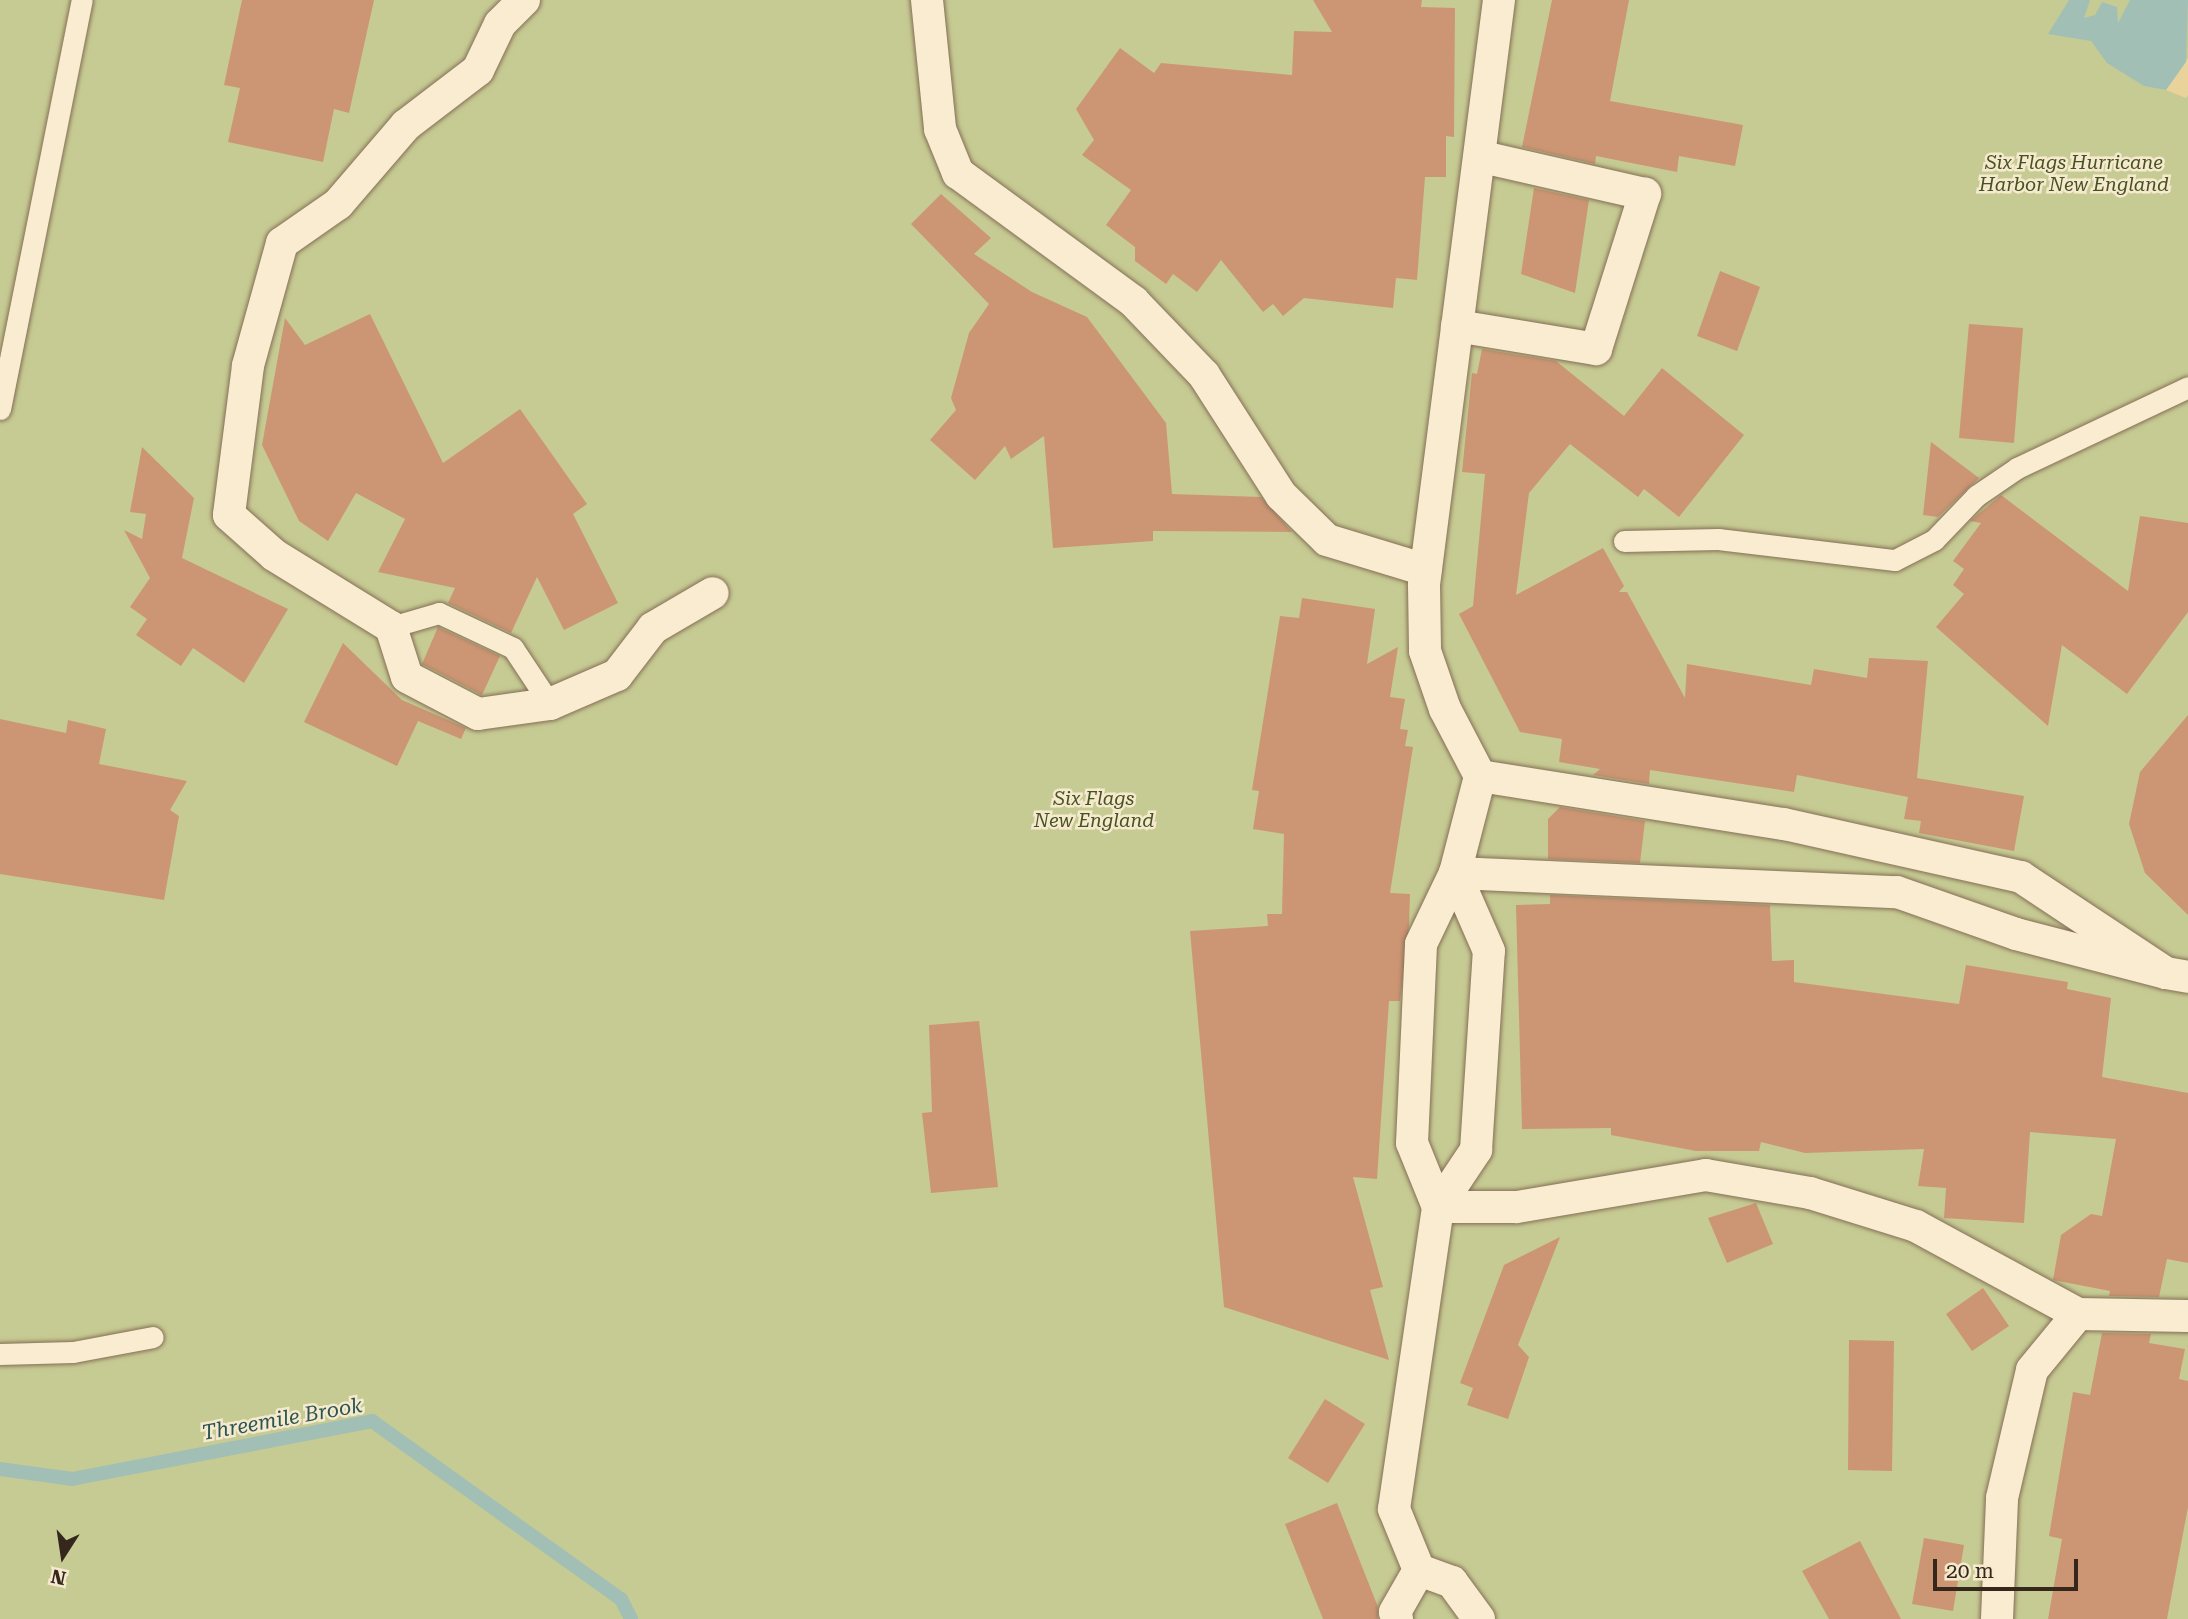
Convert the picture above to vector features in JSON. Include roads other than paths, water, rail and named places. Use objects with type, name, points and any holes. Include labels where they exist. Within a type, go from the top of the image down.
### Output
[{"type":"street","points":[[524,0],[500,24],[478,70],[406,125],[338,204],[282,243],[248,366],[229,515],[274,555],[391,628],[407,677],[478,714],[550,704],[617,675],[653,628],[713,593]]},
{"type":"street","points":[[927,0],[940,129],[958,173],[1133,302],[1205,375],[1281,495],[1327,540],[1426,570]]},
{"type":"street","points":[[1438,1207],[1412,1143],[1421,944],[1455,873],[1480,776],[1445,709],[1425,650],[1426,570],[1482,157],[1499,0]]},
{"type":"street","points":[[1457,326],[1596,349],[1645,194],[1482,157]]},
{"type":"street","points":[[1480,776],[1784,824],[2021,877],[2177,975]]},
{"type":"street","points":[[1455,873],[1897,892],[2016,934],[2177,975]]},
{"type":"street","points":[[1455,873],[1489,951],[1476,1150],[1438,1207],[1394,1509],[1419,1570],[1452,1581],[1479,1619]]},
{"type":"street","points":[[1438,1207],[1516,1206],[1706,1175],[1810,1193],[1916,1226],[2078,1314],[2188,1316]]},
{"type":"street","points":[[1997,1619],[2002,1498],[2032,1370],[2078,1314]]},
{"type":"street","points":[[1397,1619],[1395,1612],[1419,1570]]},
{"type":"lane","points":[[0,409],[82,0]]},
{"type":"lane","points":[[1623,541],[1718,539],[1895,560],[1934,540],[1976,496],[2017,468],[2188,387]]},
{"type":"lane","points":[[391,628],[439,613],[513,648],[550,704]]},
{"type":"lane","points":[[0,1354],[73,1352],[153,1337]]},
{"type":"water","points":[[2069,0],[2090,0],[2084,18],[2095,15],[2102,2],[2117,7],[2118,23],[2130,0],[2188,0],[2186,62],[2166,90],[2144,86],[2107,63],[2091,41],[2048,34]]},
{"type":"waterway","name":"Threemile Brook","points":[[0,1469],[72,1479],[372,1421],[621,1599],[631,1619]]},
{"type":"park label","name":"Six Flags Hurricane Harbor New England","points":[[2074,174]]},
{"type":"park label","name":"Six Flags New England","points":[[1094,810]]}]
